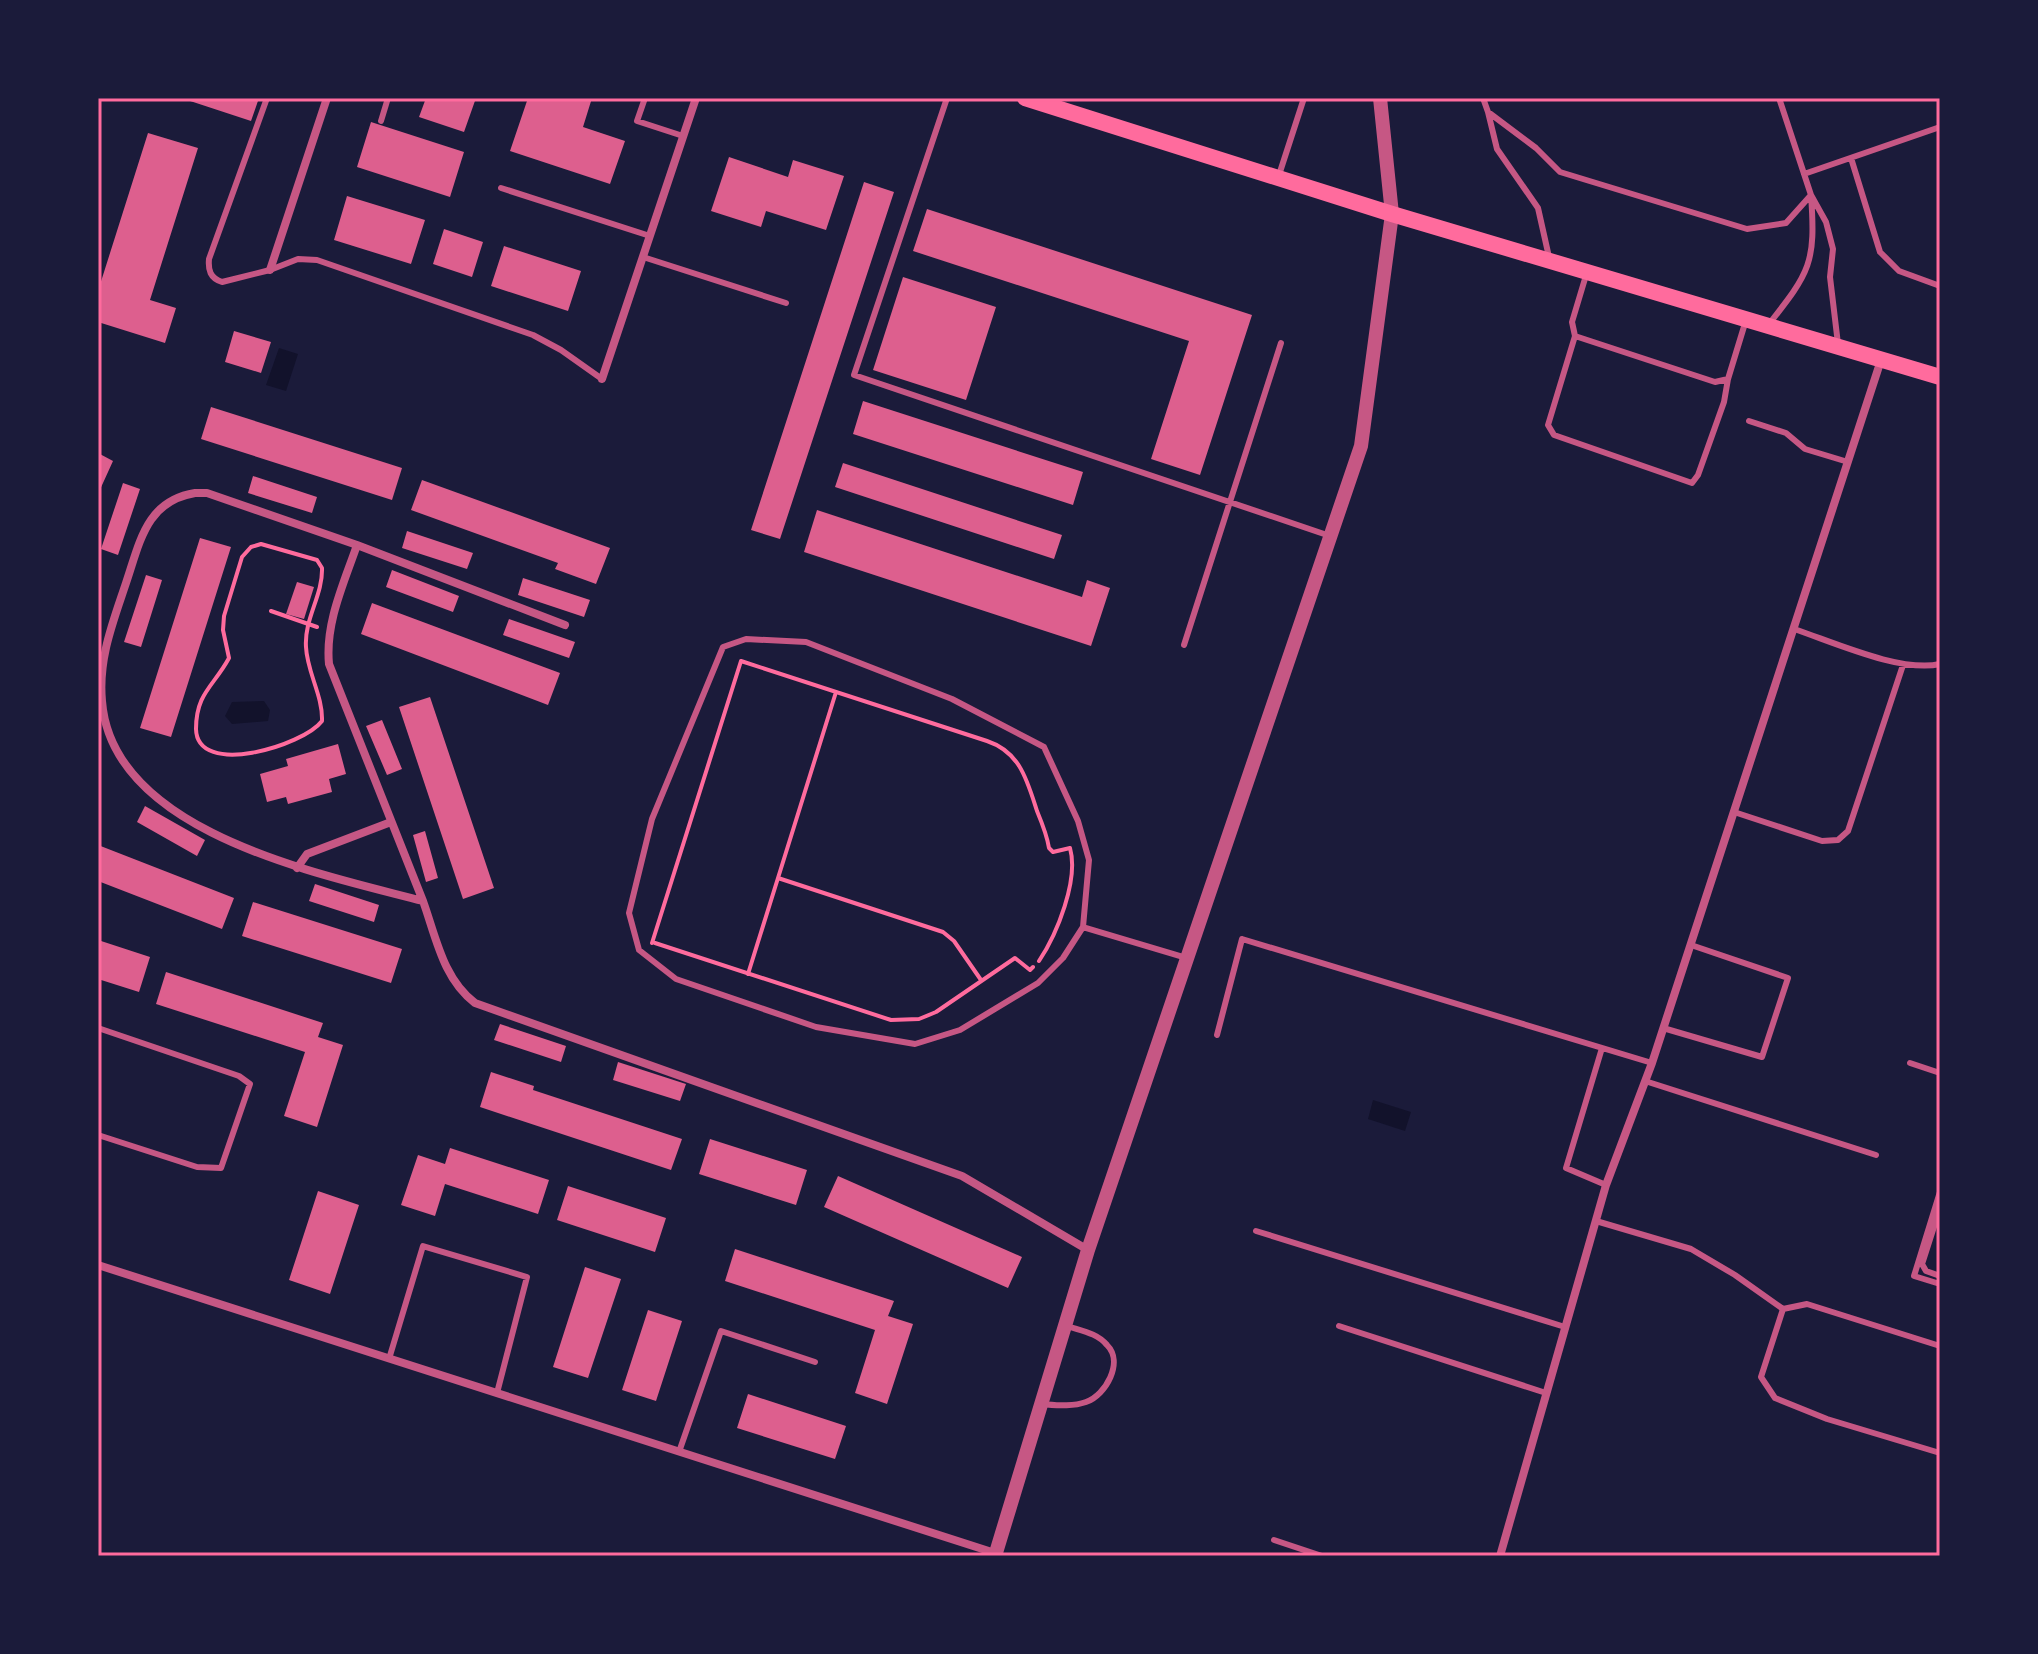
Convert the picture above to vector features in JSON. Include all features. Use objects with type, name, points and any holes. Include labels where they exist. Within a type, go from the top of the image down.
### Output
[{"type":"main road","points":[[1025,98],[1392,214],[1940,377]]},
{"type":"street","points":[[270,270],[327,98]]},
{"type":"street","points":[[602,379],[696,98]]},
{"type":"street","points":[[98,1265],[995,1555],[1088,1250],[1361,446],[1392,214],[1380,98]]},
{"type":"street","points":[[1500,1556],[1606,1185],[1652,1063],[1881,360]]},
{"type":"street","points":[[423,901],[297,868],[241,847],[158,801],[125,765],[106,724],[101,684],[106,643],[145,527],[161,507],[184,495],[207,493],[357,545],[565,625]]},
{"type":"street","points":[[357,545],[332,618],[328,656],[336,685],[447,968],[463,994],[475,1003],[962,1176],[1088,1250]]},
{"type":"street","points":[[297,868],[307,854],[391,822]]},
{"type":"lane","points":[[267,98],[209,259],[208,270],[215,280],[222,282],[270,270],[298,259],[317,260],[533,335],[561,350],[602,379]]},
{"type":"lane","points":[[381,121],[388,98]]},
{"type":"lane","points":[[645,98],[637,121],[683,136]]},
{"type":"lane","points":[[947,98],[854,375],[1330,536]]},
{"type":"lane","points":[[1278,178],[1304,98]]},
{"type":"lane","points":[[1483,98],[1497,149],[1538,208],[1550,260]]},
{"type":"lane","points":[[1779,98],[1811,195],[1826,222],[1833,249],[1830,277],[1838,348]]},
{"type":"lane","points":[[1488,112],[1536,148],[1560,172],[1747,229],[1786,223],[1811,195]]},
{"type":"lane","points":[[1804,174],[1940,127]]},
{"type":"lane","points":[[1851,158],[1880,252],[1899,271],[1940,286]]},
{"type":"lane","points":[[501,188],[650,236]]},
{"type":"lane","points":[[1767,326],[1797,288],[1810,263],[1814,238],[1811,195]]},
{"type":"lane","points":[[643,257],[786,303]]},
{"type":"lane","points":[[1587,272],[1572,322],[1575,336],[1548,425],[1554,435],[1692,483],[1698,475],[1724,402],[1746,320]]},
{"type":"lane","points":[[1575,336],[1715,382],[1728,379]]},
{"type":"lane","points":[[1184,645],[1281,343]]},
{"type":"lane","points":[[1749,421],[1786,433],[1805,449],[1848,462]]},
{"type":"lane","points":[[1794,629],[1903,665],[1940,664]]},
{"type":"lane","points":[[746,639],[806,642],[952,699],[1044,747],[1078,821],[1089,860],[1083,927],[1063,958],[1038,983],[960,1030],[915,1044],[816,1027],[676,979],[639,950],[629,913],[652,819],[723,647],[746,639]]},
{"type":"lane","points":[[1734,812],[1822,841],[1838,840],[1848,831],[1903,665]]},
{"type":"lane","points":[[1083,927],[1187,958]]},
{"type":"lane","points":[[1217,1035],[1242,939],[1652,1063]]},
{"type":"lane","points":[[1663,1028],[1762,1057],[1767,1044],[1788,978],[1691,945]]},
{"type":"lane","points":[[98,1028],[239,1076],[250,1084],[221,1168],[197,1167],[98,1135]]},
{"type":"lane","points":[[1602,1048],[1566,1168],[1606,1185]]},
{"type":"lane","points":[[1910,1063],[1940,1073]]},
{"type":"lane","points":[[1645,1081],[1876,1155]]},
{"type":"lane","points":[[1940,1192],[1914,1276],[1940,1284]]},
{"type":"lane","points":[[1940,1208],[1922,1264],[1926,1271],[1940,1276]]},
{"type":"lane","points":[[1596,1221],[1691,1249],[1783,1309],[1807,1304],[1940,1346]]},
{"type":"lane","points":[[1256,1231],[1565,1327]]},
{"type":"lane","points":[[389,1359],[423,1246],[527,1277],[497,1393]]},
{"type":"lane","points":[[1783,1309],[1761,1377],[1775,1398],[1827,1419],[1940,1453]]},
{"type":"lane","points":[[1041,1404],[1086,1402],[1097,1396],[1110,1379],[1114,1362],[1111,1347],[1097,1335],[1065,1326]]},
{"type":"lane","points":[[1339,1326],[1546,1393]]},
{"type":"lane","points":[[679,1452],[721,1331],[815,1362]]},
{"type":"lane","points":[[1274,1540],[1322,1556]]},
{"type":"path","points":[[256,545],[267,545],[320,563],[323,575],[308,624],[308,663],[322,709],[322,721],[318,727],[299,739],[263,751],[216,753],[199,743],[196,727],[201,697],[229,658],[223,623],[245,551],[256,545]]},
{"type":"path","points":[[271,611],[317,627]]},
{"type":"path","points":[[648,957],[652,943],[741,661],[1000,745],[1020,766],[1049,848],[1053,852],[1070,848],[1071,874],[1064,907],[1040,960],[1030,970],[1015,958],[936,1012],[919,1019],[891,1020],[652,943]]},
{"type":"path","points":[[748,974],[836,692]]},
{"type":"path","points":[[778,878],[943,932],[954,941],[981,980]]},
{"type":"shaded area","points":[[279,348],[298,354],[286,391],[266,385]]},
{"type":"shaded area","points":[[264,701],[270,710],[268,721],[232,724],[225,716],[232,702]]},
{"type":"shaded area","points":[[1373,1100],[1411,1112],[1405,1131],[1368,1119]]},
{"type":"building","points":[[181,98],[259,98],[251,121]]},
{"type":"building","points":[[426,98],[476,98],[464,132],[419,117]]},
{"type":"building","points":[[528,98],[592,98],[583,127],[625,141],[610,184],[510,151]]},
{"type":"building","points":[[371,122],[464,152],[450,197],[357,167]]},
{"type":"building","points":[[148,133],[198,148],[150,300],[176,308],[165,343],[98,322],[98,291]]},
{"type":"building","points":[[729,157],[788,177],[793,160],[844,176],[826,230],[766,211],[761,227],[711,211]]},
{"type":"building","points":[[864,182],[894,192],[780,539],[751,530]]},
{"type":"building","points":[[347,196],[425,220],[411,264],[334,240]]},
{"type":"building","points":[[927,209],[1252,315],[1200,475],[1151,459],[1189,341],[913,251]]},
{"type":"building","points":[[444,229],[483,242],[472,277],[433,264]]},
{"type":"building","points":[[504,246],[581,271],[568,311],[491,286]]},
{"type":"building","points":[[903,277],[996,307],[966,400],[873,370]]},
{"type":"building","points":[[234,331],[271,342],[261,373],[225,362]]},
{"type":"building","points":[[863,401],[1083,472],[1073,505],[853,434]]},
{"type":"building","points":[[211,407],[402,468],[392,500],[201,439]]},
{"type":"building","points":[[98,453],[113,461],[98,494]]},
{"type":"building","points":[[843,463],[1062,535],[1054,559],[835,487]]},
{"type":"building","points":[[253,476],[317,497],[312,513],[248,493]]},
{"type":"building","points":[[422,480],[610,548],[596,584],[555,569],[558,563],[411,510]]},
{"type":"building","points":[[123,483],[140,489],[118,555],[101,549]]},
{"type":"building","points":[[817,510],[1082,597],[1087,580],[1110,588],[1091,646],[804,552]]},
{"type":"building","points":[[407,531],[473,553],[467,569],[402,548]]},
{"type":"building","points":[[200,538],[231,547],[171,737],[140,728]]},
{"type":"building","points":[[392,570],[459,596],[453,612],[386,587]]},
{"type":"building","points":[[146,575],[162,580],[141,647],[124,642]]},
{"type":"building","points":[[523,578],[590,600],[584,617],[518,595]]},
{"type":"building","points":[[297,582],[314,587],[304,619],[286,614]]},
{"type":"building","points":[[372,603],[560,673],[548,705],[361,634]]},
{"type":"building","points":[[509,619],[575,642],[569,658],[503,635]]},
{"type":"building","points":[[430,697],[494,888],[463,899],[399,707]]},
{"type":"building","points":[[382,720],[402,769],[387,775],[366,726]]},
{"type":"building","points":[[338,744],[346,774],[329,779],[332,792],[288,804],[286,797],[267,802],[260,774],[288,766],[286,759]]},
{"type":"building","points":[[145,806],[205,840],[197,856],[137,822]]},
{"type":"building","points":[[425,831],[438,878],[426,882],[413,835]]},
{"type":"building","points":[[98,845],[234,898],[222,929],[98,881]]},
{"type":"building","points":[[315,884],[379,905],[374,922],[309,901]]},
{"type":"building","points":[[253,902],[402,949],[391,983],[242,936]]},
{"type":"building","points":[[98,940],[150,957],[139,992],[98,979]]},
{"type":"building","points":[[166,972],[323,1023],[318,1037],[343,1045],[317,1127],[284,1116],[305,1052],[156,1004]]},
{"type":"building","points":[[500,1024],[566,1046],[561,1062],[494,1040]]},
{"type":"building","points":[[618,1062],[686,1084],[680,1101],[613,1080]]},
{"type":"building","points":[[491,1072],[534,1086],[533,1090],[682,1139],[671,1170],[480,1107]]},
{"type":"building","points":[[710,1139],[807,1170],[796,1205],[699,1174]]},
{"type":"building","points":[[450,1148],[549,1180],[538,1214],[445,1184],[435,1216],[401,1205],[418,1155],[445,1164]]},
{"type":"building","points":[[838,1176],[1022,1257],[1008,1288],[824,1207]]},
{"type":"building","points":[[568,1186],[666,1218],[655,1252],[557,1220]]},
{"type":"building","points":[[318,1191],[359,1205],[330,1294],[289,1280]]},
{"type":"building","points":[[735,1249],[894,1301],[888,1316],[913,1324],[887,1404],[855,1393],[875,1330],[725,1281]]},
{"type":"building","points":[[585,1267],[621,1279],[588,1378],[553,1367]]},
{"type":"building","points":[[648,1310],[682,1321],[656,1401],[622,1390]]},
{"type":"building","points":[[748,1394],[846,1426],[835,1459],[737,1428]]}]
